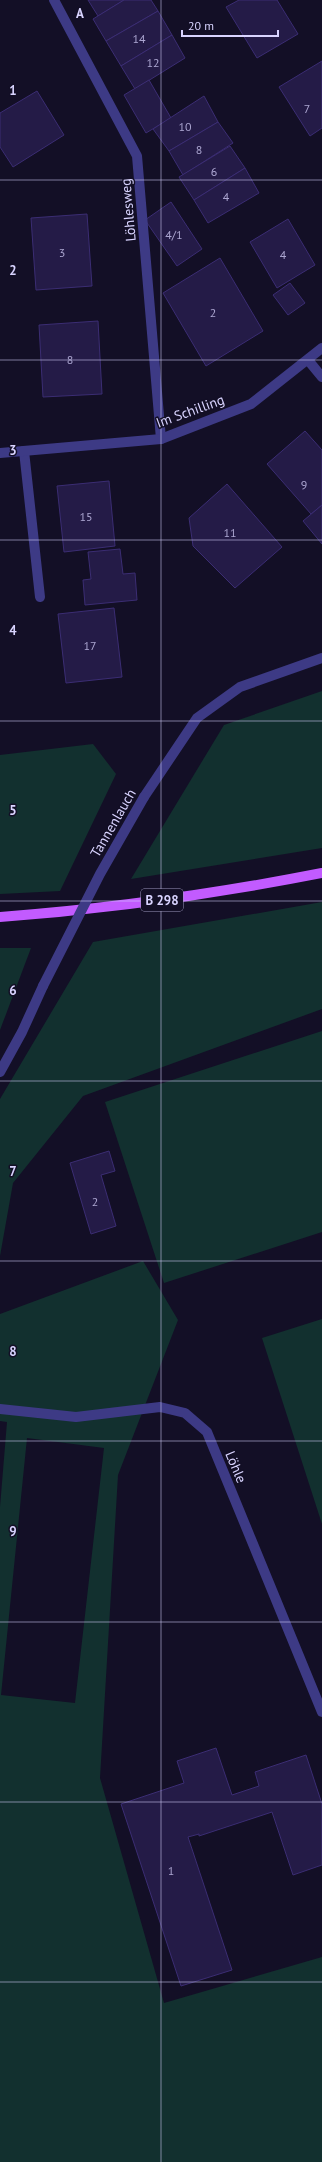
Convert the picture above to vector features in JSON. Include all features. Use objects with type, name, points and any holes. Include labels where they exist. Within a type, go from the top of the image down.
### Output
[{"type":"main road","name":"B 298","points":[[0,917],[115,907],[257,886],[322,873]]},
{"type":"street","name":"Löhlesweg","points":[[54,0],[137,156],[161,439]]},
{"type":"street","name":"Im Schilling","points":[[0,453],[161,439],[251,404],[322,348]]},
{"type":"street","points":[[308,360],[322,377]]},
{"type":"street","points":[[24,451],[40,597]]},
{"type":"street","name":"Tannenlauch","points":[[0,1072],[22,1032],[43,986],[100,874],[144,797],[197,718],[240,687],[322,658]]},
{"type":"street","name":"Löhle","points":[[0,1409],[76,1417],[160,1406],[185,1412],[207,1432],[322,1712]]},
{"type":"green space","points":[[322,691],[322,848],[131,879],[224,725]]},
{"type":"green space","points":[[93,744],[116,774],[60,891],[0,894],[0,755]]},
{"type":"green space","points":[[322,902],[322,1009],[83,1096],[13,1183],[0,1256],[0,1099],[93,942]]},
{"type":"green space","points":[[0,948],[31,948],[0,1030]]},
{"type":"green space","points":[[322,1031],[322,1232],[164,1283],[105,1102]]},
{"type":"green space","points":[[143,1261],[178,1320],[118,1475],[100,1778],[164,2003],[322,1957],[322,2162],[0,2162],[0,1507],[7,1422],[0,1421],[0,1314]],"holes":[[[27,1438],[104,1448],[75,1703],[1,1695]]]},
{"type":"green space","points":[[322,1319],[322,1524],[262,1338]]},
{"type":"building","points":[[88,0],[124,0],[98,16]]},
{"type":"building","points":[[124,0],[151,0],[158,11],[106,41],[93,19]]},
{"type":"building","points":[[239,0],[277,0],[298,34],[257,58],[226,7]]},
{"type":"building","points":[[158,11],[172,35],[121,66],[106,41]]},
{"type":"building","points":[[172,35],[185,58],[135,89],[121,66]]},
{"type":"building","points":[[322,61],[322,128],[310,136],[279,87]]},
{"type":"building","points":[[149,80],[171,118],[146,133],[124,95]]},
{"type":"building","points":[[37,91],[64,135],[13,167],[0,147],[0,113]]},
{"type":"building","points":[[204,96],[218,122],[169,151],[153,129]]},
{"type":"building","points":[[218,122],[233,143],[183,175],[169,151]]},
{"type":"building","points":[[230,146],[245,168],[194,200],[179,177]]},
{"type":"building","points":[[245,168],[259,193],[208,223],[194,200]]},
{"type":"building","points":[[171,202],[202,249],[177,266],[145,220]]},
{"type":"building","points":[[87,214],[92,286],[36,290],[31,218]]},
{"type":"building","points":[[288,219],[315,265],[277,288],[250,242]]},
{"type":"building","points":[[220,258],[263,331],[206,366],[163,293]]},
{"type":"building","points":[[290,283],[305,303],[288,315],[273,295]]},
{"type":"building","points":[[98,321],[102,394],[43,397],[39,325]]},
{"type":"building","points":[[305,431],[322,450],[322,505],[311,514],[267,464]]},
{"type":"building","points":[[109,481],[115,546],[64,552],[57,486]]},
{"type":"building","points":[[227,484],[282,547],[235,588],[193,546],[189,518]]},
{"type":"building","points":[[322,505],[322,544],[303,521]]},
{"type":"building","points":[[120,549],[123,574],[135,573],[137,600],[85,605],[83,580],[91,579],[88,552]]},
{"type":"building","points":[[114,608],[122,677],[66,683],[58,614]]},
{"type":"building","points":[[109,1151],[115,1171],[101,1175],[116,1226],[91,1234],[70,1163]]},
{"type":"building","points":[[216,1748],[232,1795],[259,1786],[255,1772],[306,1755],[322,1804],[322,1865],[293,1875],[272,1812],[199,1836],[199,1834],[188,1837],[232,1970],[181,1986],[121,1804],[184,1783],[177,1761]]}]
